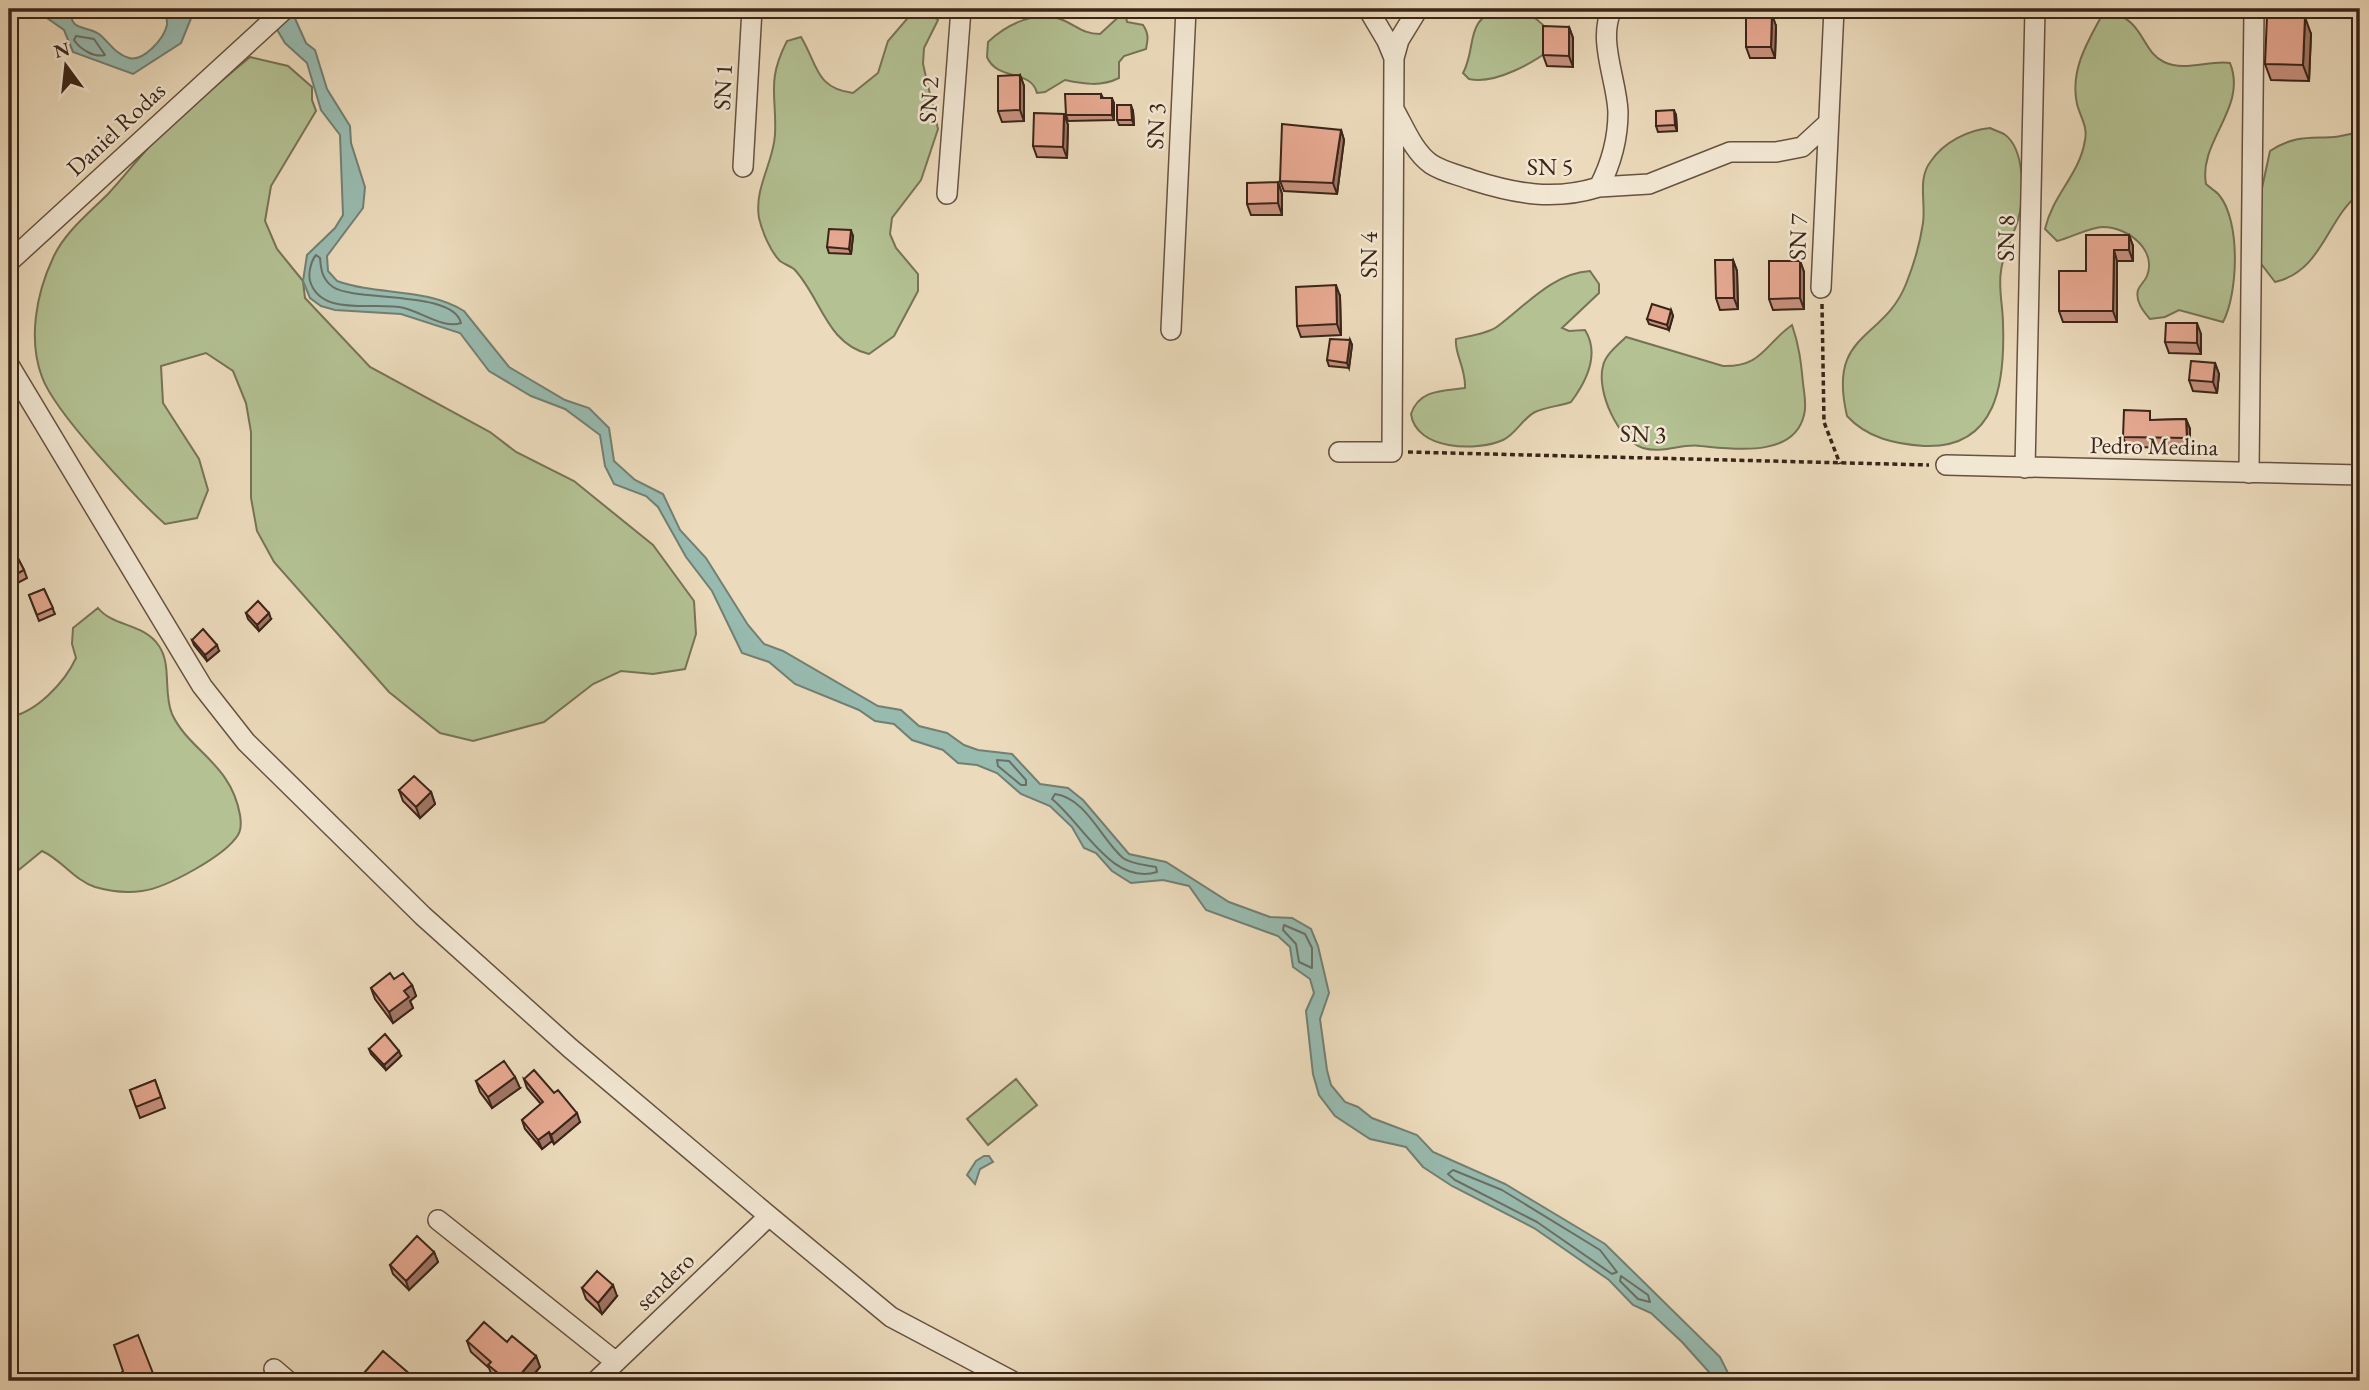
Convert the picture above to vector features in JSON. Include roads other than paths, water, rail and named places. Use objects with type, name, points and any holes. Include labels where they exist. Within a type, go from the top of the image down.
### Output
[{"type":"street","name":"Daniel Rodas","points":[[9,261],[285,9]]},
{"type":"street","name":"SN 1","points":[[743,167],[752,9]]},
{"type":"street","name":"SN 2","points":[[947,194],[961,9]]},
{"type":"street","name":"SN 3","points":[[1171,330],[1186,9]]},
{"type":"street","name":"SN 4","points":[[1368,9],[1394,58]]},
{"type":"street","name":"SN 4","points":[[1339,452],[1392,452],[1394,58],[1399,40],[1418,9]]},
{"type":"street","name":"SN 5","points":[[1394,108],[1419,153],[1432,165],[1448,172],[1527,195],[1553,197],[1599,187],[1608,169],[1617,130],[1618,111],[1608,41],[1608,18],[1612,9]]},
{"type":"street","name":"SN 7","points":[[1821,288],[1834,9]]},
{"type":"street","name":"SN 8","points":[[2025,468],[2035,9]]},
{"type":"street","points":[[2249,473],[2255,9]]},
{"type":"street","points":[[1599,187],[1649,184],[1730,152],[1776,152],[1802,147],[1827,124]]},
{"type":"street","points":[[9,365],[202,686],[246,742],[423,916],[570,1048],[769,1216],[891,1317],[1012,1381]]},
{"type":"street","name":"Pedro Medina","points":[[1946,465],[2360,475]]},
{"type":"street","name":"sendero","points":[[596,1381],[769,1216]]},
{"type":"street","points":[[438,1220],[617,1362]]},
{"type":"water","points":[[43,9],[71,9],[76,25],[99,34],[112,48],[129,58],[146,53],[162,37],[167,23],[164,9],[190,9],[192,16],[181,43],[133,74],[73,52],[64,30],[47,18]]},
{"type":"water","points":[[293,14],[306,43],[315,50],[327,89],[350,126],[351,143],[365,187],[363,208],[327,256],[328,271],[337,281],[449,303],[464,311],[509,367],[565,400],[589,408],[609,428],[614,461],[635,480],[663,494],[680,530],[706,558],[748,625],[764,644],[783,651],[878,706],[901,710],[919,726],[947,733],[964,745],[978,750],[1012,754],[1040,784],[1068,788],[1083,800],[1129,854],[1166,862],[1229,902],[1270,917],[1292,918],[1311,929],[1318,946],[1329,993],[1320,1019],[1327,1070],[1331,1085],[1345,1102],[1358,1107],[1372,1118],[1417,1135],[1433,1152],[1505,1184],[1605,1244],[1720,1357],[1732,1381],[1717,1381],[1651,1313],[1633,1305],[1609,1280],[1534,1228],[1452,1186],[1423,1167],[1406,1147],[1370,1139],[1335,1116],[1319,1095],[1313,1074],[1306,1011],[1314,993],[1310,979],[1293,967],[1290,947],[1278,936],[1206,910],[1189,886],[1163,880],[1131,883],[1112,871],[1096,853],[1084,848],[1072,827],[1050,806],[1021,794],[997,773],[977,765],[958,763],[943,750],[912,740],[894,724],[875,721],[859,710],[795,684],[769,662],[742,653],[712,591],[686,557],[658,507],[646,496],[614,484],[605,466],[600,435],[565,409],[531,396],[489,371],[460,333],[401,314],[335,310],[321,306],[310,298],[303,281],[307,255],[335,228],[343,215],[340,135],[321,110],[307,63],[285,43],[276,28]]},
{"type":"water","points":[[989,1156],[993,1162],[980,1169],[975,1184],[967,1175],[976,1161]]}]
